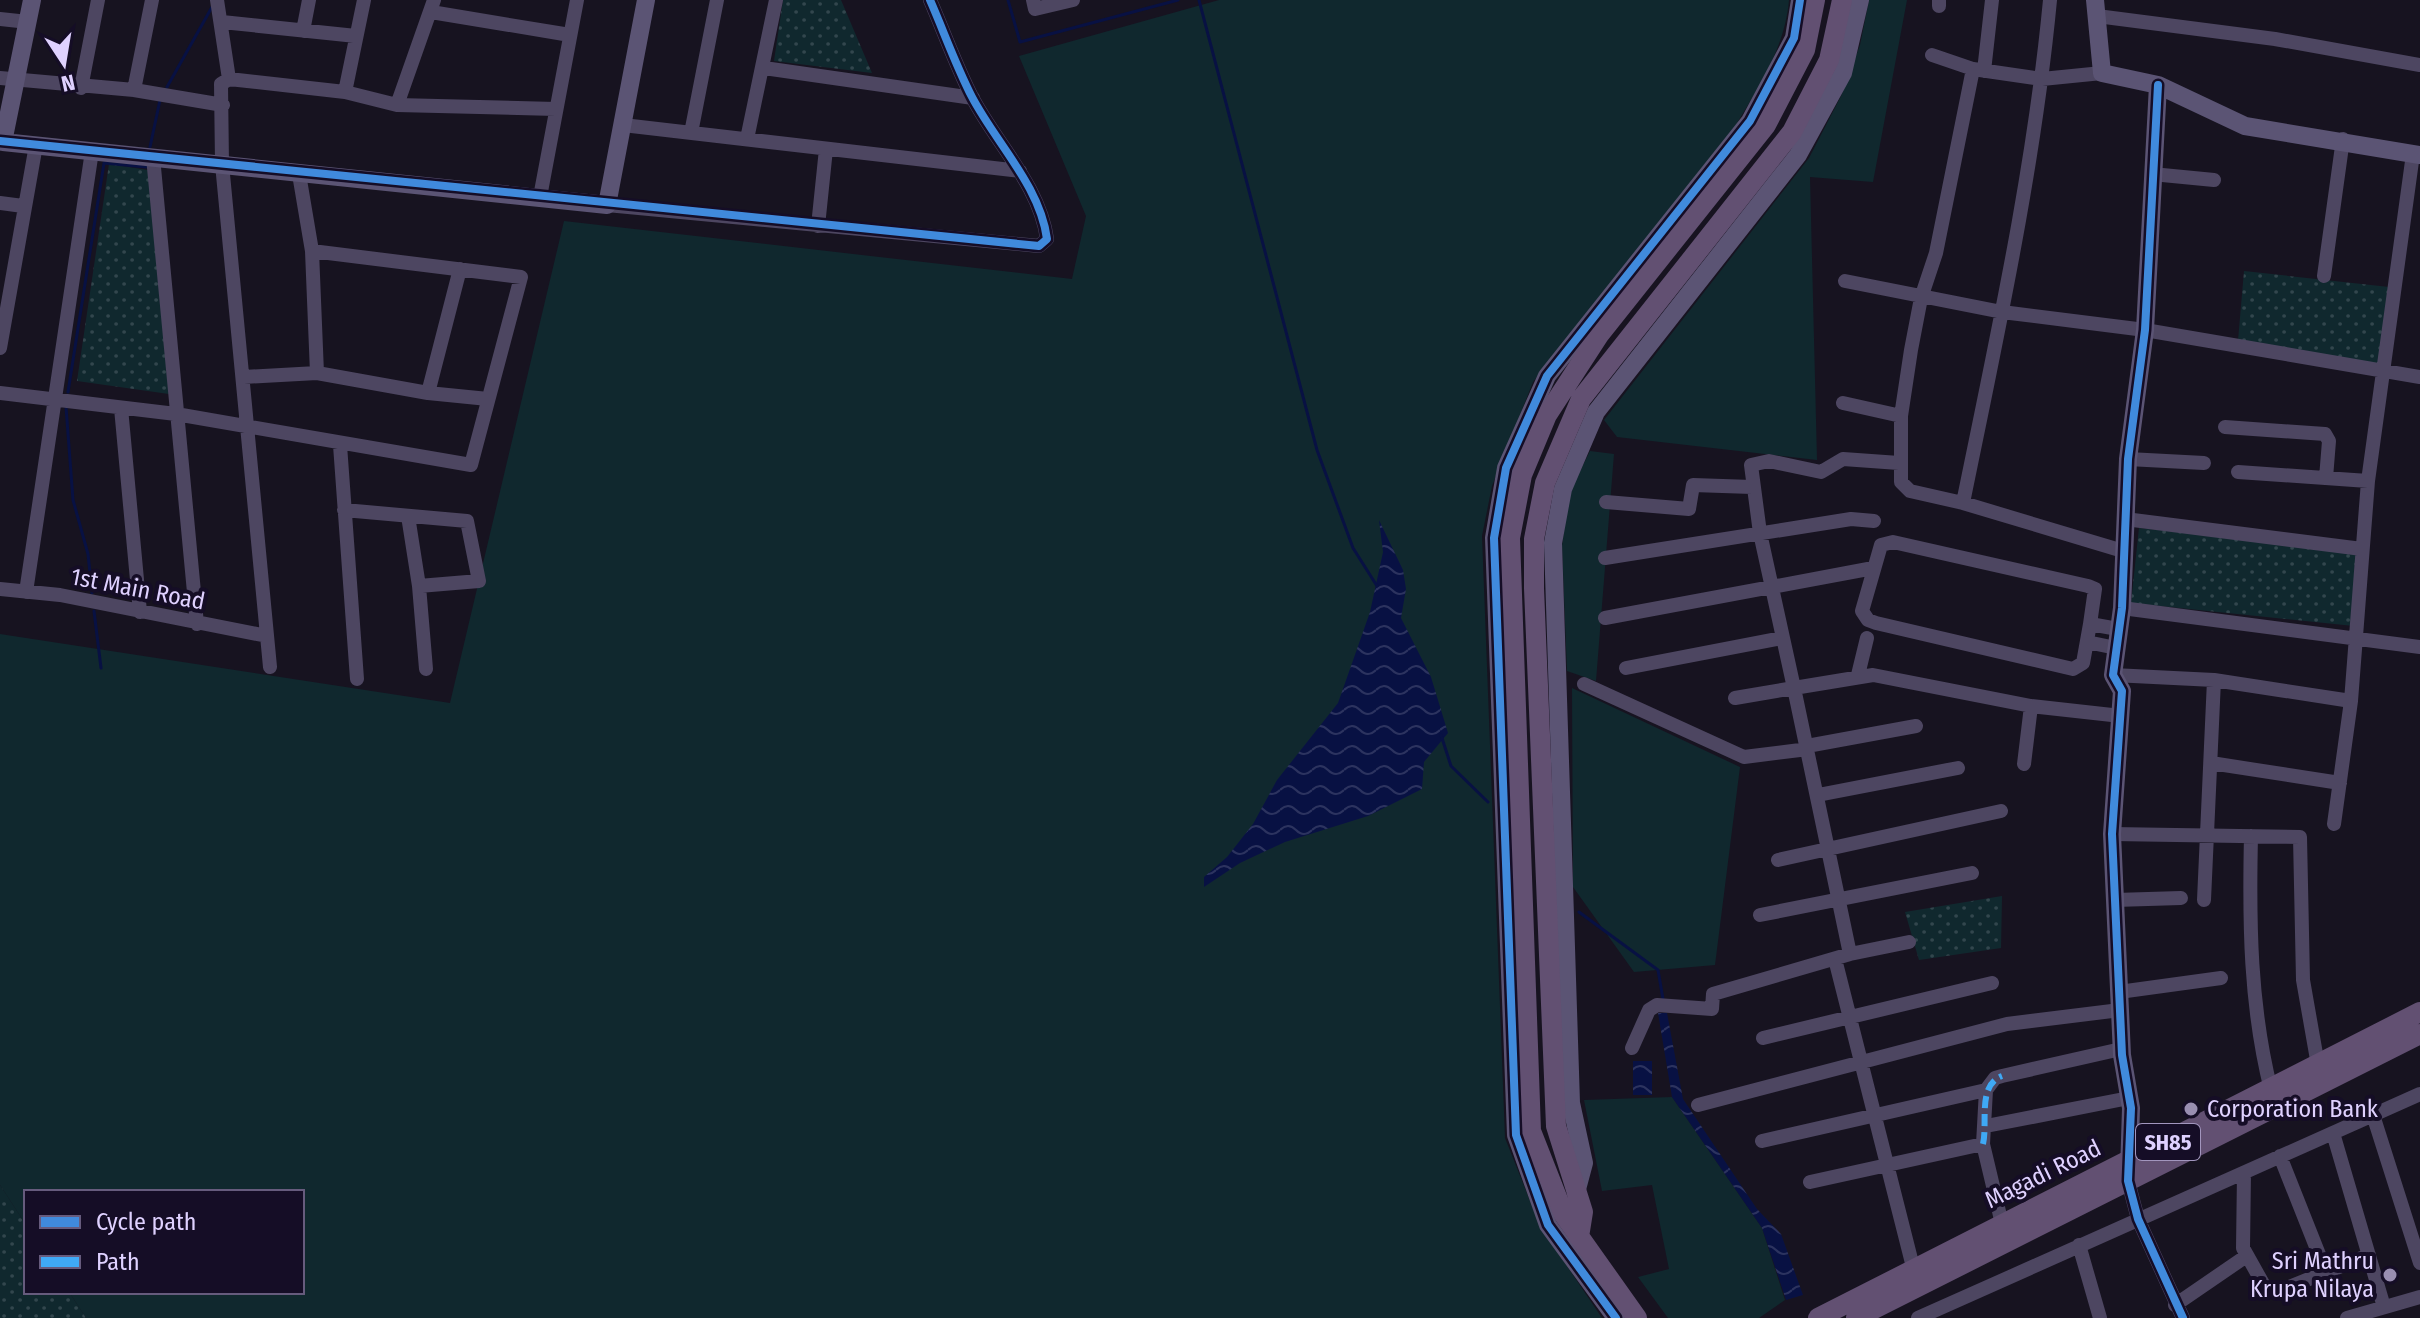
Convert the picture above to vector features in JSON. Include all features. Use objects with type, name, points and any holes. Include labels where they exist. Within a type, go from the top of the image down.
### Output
[{"type":"main road","points":[[1637,1318],[1558,1203],[1531,1131],[1510,538],[1519,491],[1547,415],[1599,335],[1766,125],[1805,50],[1815,0]]},
{"type":"main road","points":[[1579,1237],[1583,1212],[1556,1126],[1534,588],[1534,539],[1545,483],[1581,399],[1792,132],[1829,60],[1842,0]]},
{"type":"main road","name":"Magadi Road","points":[[1856,1318],[2098,1193],[2128,1181],[2322,1076],[2420,1012]]},
{"type":"main road","name":"Magadi Road","points":[[1818,1318],[1913,1267],[2271,1090],[2322,1076],[2420,1034]]},
{"type":"street","points":[[32,0],[28,22],[8,79],[1,141],[299,174],[1039,246],[1047,239],[1045,227],[1020,171],[973,98],[930,0]]},
{"type":"street","points":[[81,88],[98,0]]},
{"type":"street","points":[[134,90],[152,0]]},
{"type":"street","points":[[303,31],[309,0]]},
{"type":"street","points":[[345,92],[364,0]]},
{"type":"street","points":[[540,197],[577,0]]},
{"type":"street","points":[[607,205],[646,0]]},
{"type":"street","points":[[691,133],[717,0]]},
{"type":"street","points":[[747,139],[776,0]]},
{"type":"street","points":[[1033,0],[1035,9],[1073,0]]},
{"type":"street","points":[[1616,1318],[1548,1225],[1516,1135],[1494,538],[1506,468],[1547,376],[1750,121],[1794,38],[1800,0]]},
{"type":"street","points":[[1576,1193],[1584,1163],[1571,1103],[1553,543],[1563,489],[1596,412],[1798,155],[1843,73],[1860,0]]},
{"type":"street","points":[[1992,0],[1936,253],[1921,298],[1901,416],[1901,482],[1910,491],[1963,503],[2123,551]]},
{"type":"street","points":[[1963,503],[2002,312],[2042,79],[2050,0]]},
{"type":"street","points":[[218,2],[229,79]]},
{"type":"street","points":[[397,105],[433,6],[570,35]]},
{"type":"street","points":[[2102,73],[2096,8],[2420,65]]},
{"type":"street","points":[[0,19],[28,22]]},
{"type":"street","points":[[222,22],[356,36]]},
{"type":"street","points":[[1932,55],[1978,70],[2042,79],[2102,73],[2158,85],[2245,126],[2343,139],[2416,154],[2368,481],[2351,701],[2334,824]]},
{"type":"street","points":[[764,68],[973,98]]},
{"type":"street","points":[[8,79],[81,88],[134,90],[223,105]]},
{"type":"street","points":[[270,667],[222,164],[221,84],[229,79],[345,92],[397,105],[556,109]]},
{"type":"street","points":[[2158,85],[2145,330],[2128,459],[2122,608],[2113,675],[2122,691],[2112,788],[2112,834],[2121,1049],[2129,1098],[2128,1181],[2138,1219],[2175,1313],[2245,1257]]},
{"type":"street","points":[[623,125],[1020,171]]},
{"type":"street","points":[[2324,276],[2343,139]]},
{"type":"street","points":[[1,338],[36,145]]},
{"type":"street","points":[[818,226],[826,149]]},
{"type":"street","points":[[26,592],[92,151]]},
{"type":"street","points":[[153,157],[197,624]]},
{"type":"street","points":[[299,174],[312,251],[317,373]]},
{"type":"street","points":[[2152,174],[2214,180]]},
{"type":"street","points":[[0,203],[23,206]]},
{"type":"street","points":[[0,393],[176,414],[340,445],[471,465],[521,277],[312,251]]},
{"type":"street","points":[[428,393],[460,269]]},
{"type":"street","points":[[1845,281],[2002,312],[2145,330],[2420,377]]},
{"type":"street","points":[[244,377],[317,373],[428,393],[488,399]]},
{"type":"street","points":[[1843,403],[1901,416]]},
{"type":"street","points":[[121,408],[140,612]]},
{"type":"street","points":[[2225,427],[2325,434],[2329,441],[2326,478]]},
{"type":"street","points":[[340,445],[357,679]]},
{"type":"street","points":[[1850,954],[1760,533],[1751,465],[1769,461],[1821,472],[1843,459],[1899,463]]},
{"type":"street","points":[[2128,459],[2204,463]]},
{"type":"street","points":[[2238,472],[2368,481]]},
{"type":"street","points":[[1606,502],[1689,509],[1693,485],[1752,487]]},
{"type":"street","points":[[344,510],[467,521],[479,581],[419,586]]},
{"type":"street","points":[[408,516],[419,586],[426,669]]},
{"type":"street","points":[[1605,558],[1851,519],[1874,521]]},
{"type":"street","points":[[2125,519],[2362,549]]},
{"type":"street","points":[[1893,542],[2095,589],[2087,642],[2083,663],[2073,669],[1868,620],[1862,611],[1881,545],[1893,542]]},
{"type":"street","points":[[1605,618],[1868,569]]},
{"type":"street","name":"1st Main Road","points":[[0,589],[267,636]]},
{"type":"street","points":[[2122,608],[2420,647]]},
{"type":"street","points":[[2090,624],[2117,638]]},
{"type":"street","points":[[1626,668],[1782,638]]},
{"type":"street","points":[[1858,675],[1867,638]]},
{"type":"street","points":[[2087,642],[2117,638]]},
{"type":"street","points":[[1735,698],[1858,675],[1873,675],[2031,706],[2121,716]]},
{"type":"street","points":[[2113,675],[2214,680],[2351,701]]},
{"type":"street","points":[[2204,900],[2214,680]]},
{"type":"street","points":[[1584,684],[1744,757],[1808,748],[1916,726]]},
{"type":"street","points":[[2024,764],[2031,706]]},
{"type":"street","points":[[2211,763],[2340,783]]},
{"type":"street","points":[[1818,795],[1958,768]]},
{"type":"street","points":[[1778,860],[2001,811]]},
{"type":"street","points":[[2112,834],[2300,837],[2303,980],[2322,1076]]},
{"type":"street","points":[[2251,836],[2250,962],[2261,1051],[2271,1090]]},
{"type":"street","points":[[1760,915],[1972,873]]},
{"type":"street","points":[[2115,900],[2181,898]]},
{"type":"street","points":[[1632,1048],[1645,1020],[1657,1005],[1712,1009],[1713,994],[1850,954],[1909,942]]},
{"type":"street","points":[[1835,959],[1913,1267]]},
{"type":"street","points":[[1698,1105],[2007,1024],[2221,978]]},
{"type":"street","points":[[1763,1038],[1992,983]]},
{"type":"street","points":[[2002,1224],[1983,1144],[1986,1090],[1995,1078],[2121,1049]]},
{"type":"street","points":[[1762,1141],[1986,1090]]},
{"type":"street","points":[[1918,1318],[2420,1094]]},
{"type":"street","points":[[1986,1126],[2129,1098]]},
{"type":"street","points":[[2373,1115],[2420,1263]]},
{"type":"street","points":[[2333,1133],[2384,1307]]},
{"type":"street","points":[[1810,1182],[1983,1144]]},
{"type":"street","points":[[2280,1156],[2326,1272]]},
{"type":"street","points":[[2244,1173],[2245,1257],[2263,1285],[2271,1291],[2369,1255]]},
{"type":"street","points":[[2079,1245],[2100,1318]]},
{"type":"street","points":[[1929,1282],[1943,1305]]},
{"type":"street","points":[[2347,1318],[2420,1297]]},
{"type":"green space","points":[[783,0],[841,0],[872,73],[774,61]]},
{"type":"green space","points":[[1219,0],[1789,0],[1777,50],[1736,125],[1533,382],[1492,486],[1482,536],[1505,1138],[1540,1226],[1602,1318],[86,1318],[70,1294],[304,1294],[304,1190],[24,1190],[24,1222],[0,1185],[0,634],[450,703],[564,221],[1072,279],[1086,216],[1019,56]]},
{"type":"green space","points":[[1869,0],[1907,0],[1873,182],[1810,177],[1817,460],[1617,437],[1604,420],[1809,158],[1841,96],[1860,45]]},
{"type":"green space","points":[[109,164],[148,170],[169,394],[77,381]]},
{"type":"green space","points":[[2244,271],[2389,287],[2380,365],[2238,341]]},
{"type":"green space","points":[[1590,451],[1614,454],[1596,681],[1567,671],[1562,546],[1569,493]]},
{"type":"green space","points":[[2139,528],[2362,551],[2354,626],[2131,603]]},
{"type":"green space","points":[[1572,688],[1740,767],[1715,965],[1634,972],[1573,887]]},
{"type":"green space","points":[[2002,896],[2001,948],[1919,960],[1905,912]]},
{"type":"green space","points":[[1672,1097],[1762,1228],[1785,1300],[1759,1318],[1668,1318],[1638,1277],[1669,1269],[1652,1185],[1602,1191],[1584,1100]]},
{"type":"green space","points":[[0,1185],[24,1222],[24,1294],[70,1294],[86,1318],[0,1318]]},
{"type":"water","points":[[1379,520],[1403,570],[1406,589],[1401,618],[1431,677],[1448,733],[1424,762],[1422,789],[1368,816],[1285,842],[1240,863],[1204,887],[1204,877],[1227,857],[1253,824],[1277,780],[1338,703],[1370,612],[1383,552]]},
{"type":"water","points":[[1658,1013],[1667,1013],[1683,1099],[1757,1209],[1781,1234],[1803,1295],[1786,1300],[1762,1228],[1672,1097]]},
{"type":"water","points":[[1633,1061],[1652,1061],[1652,1095],[1633,1095]]},
{"type":"waterway","points":[[1008,0],[1020,42],[1178,0]]},
{"type":"waterway","points":[[1199,0],[1317,450],[1353,548],[1377,586]]},
{"type":"waterway","points":[[167,87],[212,7]]},
{"type":"waterway","points":[[150,147],[160,100]]},
{"type":"waterway","points":[[68,392],[104,163],[146,167]]},
{"type":"waterway","points":[[66,407],[73,500],[88,554],[92,593]]},
{"type":"waterway","points":[[94,611],[101,668]]},
{"type":"waterway","points":[[1441,735],[1451,766],[1488,802]]},
{"type":"waterway","points":[[1579,912],[1658,970],[1663,999]]},
{"type":"marked path","points":[[1983,1144],[1986,1096],[1989,1087],[2002,1076]]},
{"type":"cycle path","points":[[0,141],[1039,246],[1047,239],[1036,201],[972,97],[930,0]]},
{"type":"cycle path","points":[[1616,1318],[1548,1225],[1516,1135],[1494,538],[1506,468],[1547,376],[1750,121],[1794,38],[1800,0]]},
{"type":"cycle path","points":[[2158,85],[2145,330],[2128,459],[2122,608],[2113,675],[2122,691],[2112,834],[2122,1055],[2131,1108],[2128,1181],[2138,1219],[2183,1318]]},
{"type":"place","name":"Corporation Bank","points":[[2191,1109]]},
{"type":"place","name":"Sri Mathru Krupa Nilaya","points":[[2390,1275]]}]
